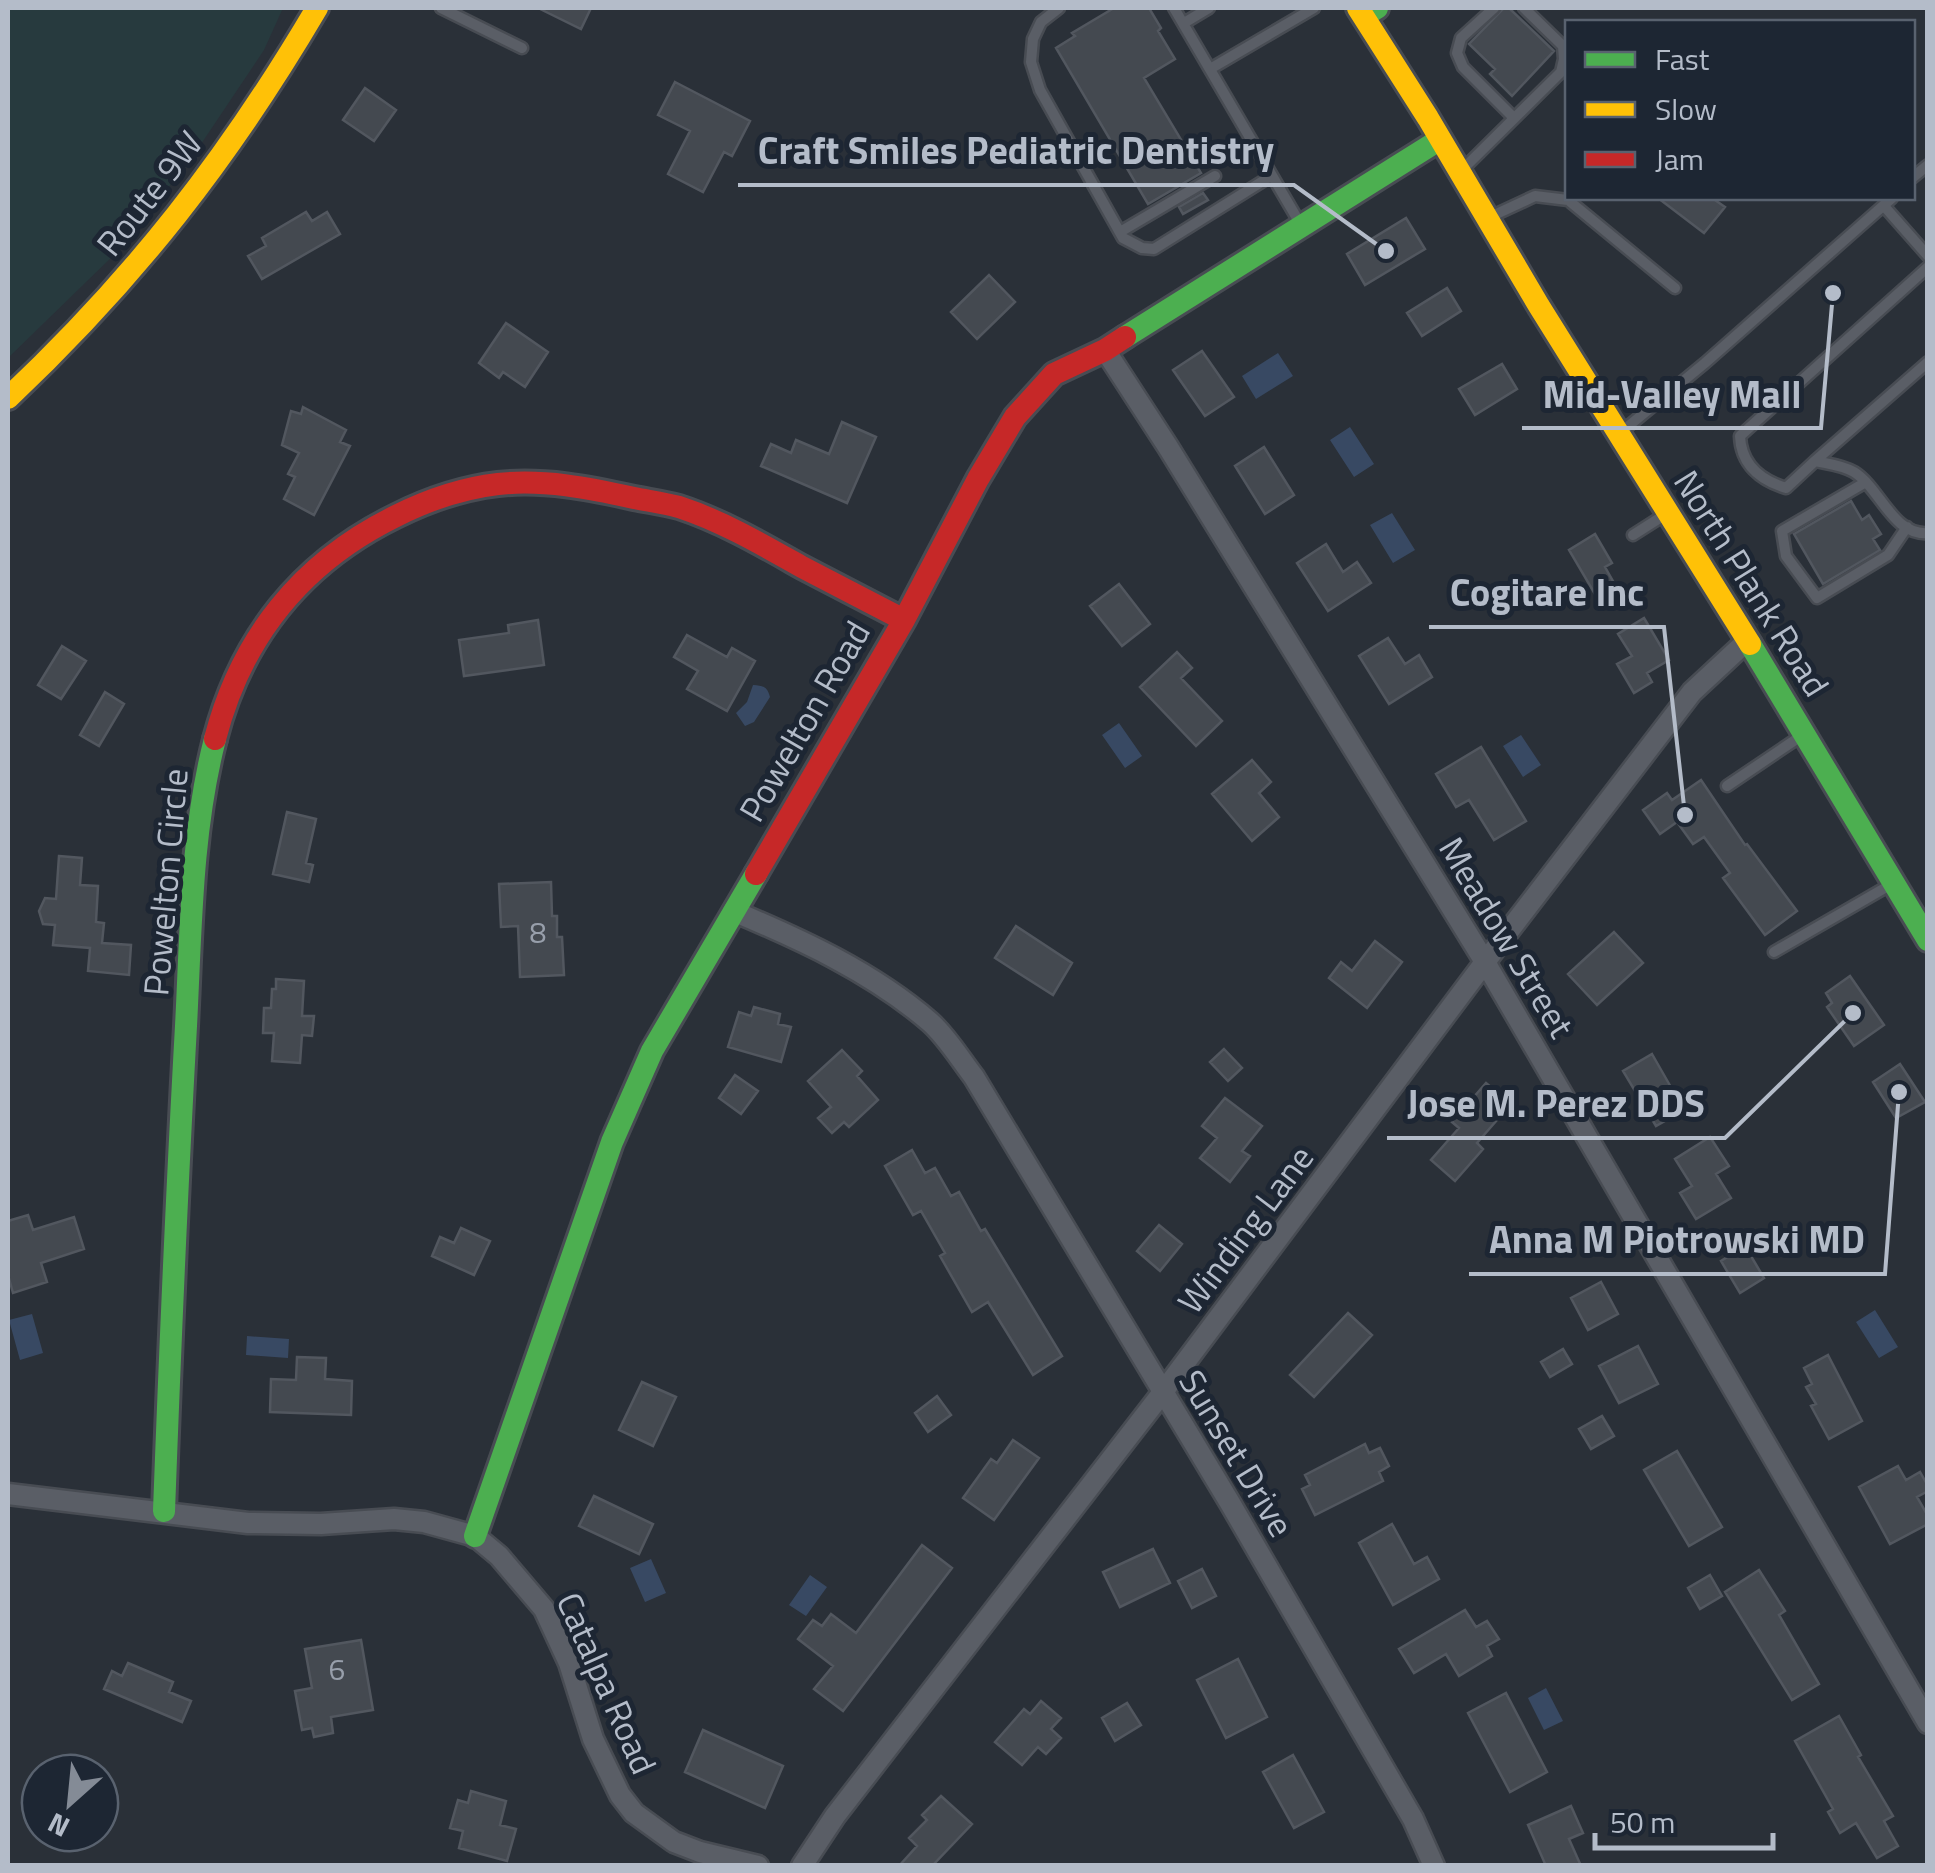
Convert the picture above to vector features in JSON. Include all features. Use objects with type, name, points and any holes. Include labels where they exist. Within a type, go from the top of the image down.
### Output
[{"type":"main road","name":"Route 9W","points":[[8,398],[88,321],[169,228],[253,112],[317,8]]},
{"type":"main road","name":"North Plank Road","points":[[1366,10],[1486,218],[1748,640],[1928,940]]},
{"type":"main road","name":"Powelton Road","points":[[475,1536],[612,1142],[652,1051],[904,620],[1015,417],[1054,374],[1105,350],[1439,140]]},
{"type":"main road","name":"Powelton Circle","points":[[164,1511],[175,1216],[201,806],[232,687],[265,628],[301,581],[372,528],[444,495],[482,486],[557,484],[678,507],[718,523],[904,620]]},
{"type":"street","name":"Meadow Street","points":[[1105,350],[1486,962],[1928,1722]]},
{"type":"street","name":"Winding Lane","points":[[802,1866],[834,1816],[1163,1392],[1692,692],[1748,640]]},
{"type":"street","name":"Sunset Drive","points":[[733,911],[870,977],[933,1024],[974,1077],[1230,1502],[1413,1818],[1434,1866]]},
{"type":"street","name":"Catalpa Road","points":[[8,1494],[248,1523],[394,1519],[424,1522],[475,1536],[500,1556],[544,1609],[569,1663],[593,1738],[620,1796],[634,1813],[674,1842],[758,1866]]},
{"type":"lane","points":[[441,8],[522,48]]},
{"type":"lane","points":[[1058,8],[1041,22],[1032,38],[1031,62],[1040,90],[1124,238],[1142,248],[1154,248],[1271,176]]},
{"type":"lane","points":[[1174,8],[1302,226]]},
{"type":"lane","points":[[1184,24],[1209,8]]},
{"type":"lane","points":[[1210,69],[1314,8]]},
{"type":"lane","points":[[1494,8],[1461,38],[1456,53],[1464,68],[1514,118]]},
{"type":"lane","points":[[1459,172],[1560,72],[1563,46],[1524,8]]},
{"type":"lane","points":[[1120,232],[1215,176]]},
{"type":"lane","points":[[1486,218],[1534,196],[1565,200]]},
{"type":"lane","points":[[1568,200],[1675,288]]},
{"type":"lane","points":[[1619,433],[1705,364],[1888,202],[1928,256]]},
{"type":"lane","points":[[1928,267],[1740,436],[1741,452],[1765,481],[1786,488],[1928,362]]},
{"type":"lane","points":[[1815,462],[1841,465],[1858,474],[1896,520],[1917,534],[1928,533]]},
{"type":"lane","points":[[1866,482],[1782,531],[1786,556],[1817,598],[1888,555],[1907,528]]},
{"type":"lane","points":[[1633,535],[1668,513]]},
{"type":"lane","points":[[1727,786],[1804,733]]},
{"type":"lane","points":[[1774,952],[1894,883]]},
{"type":"green space","points":[[8,8],[283,8],[264,50],[193,156],[120,249],[8,358]]},
{"type":"water","points":[[1278,353],[1293,376],[1256,399],[1242,376]]},
{"type":"water","points":[[1350,427],[1374,464],[1354,477],[1330,440]]},
{"type":"water","points":[[1392,513],[1415,550],[1393,563],[1370,525]]},
{"type":"water","points":[[753,685],[764,687],[770,697],[754,722],[745,726],[736,713],[747,702]]},
{"type":"water","points":[[1119,723],[1142,756],[1125,768],[1102,735]]},
{"type":"water","points":[[1521,735],[1541,765],[1523,777],[1503,746]]},
{"type":"water","points":[[1875,1310],[1898,1347],[1879,1358],[1856,1322]]},
{"type":"water","points":[[32,1314],[43,1353],[20,1360],[9,1320]]},
{"type":"water","points":[[247,1336],[289,1339],[288,1358],[246,1355]]},
{"type":"water","points":[[651,1559],[666,1593],[645,1602],[630,1568]]},
{"type":"water","points":[[810,1575],[827,1587],[806,1616],[789,1605]]},
{"type":"water","points":[[1546,1688],[1563,1721],[1544,1730],[1528,1698]]},
{"type":"building","points":[[538,8],[591,8],[581,29]]},
{"type":"building","points":[[1114,8],[1149,8],[1161,28],[1158,31],[1175,59],[1144,78],[1201,173],[1148,204],[1056,48],[1075,36],[1072,33]]},
{"type":"building","points":[[1504,8],[1509,8],[1554,51],[1512,96],[1490,74],[1495,69],[1469,44]]},
{"type":"building","points":[[675,82],[750,121],[732,156],[724,152],[703,192],[668,174],[690,131],[658,115]]},
{"type":"building","points":[[365,88],[396,110],[374,141],[343,120]]},
{"type":"building","points":[[1203,193],[1208,200],[1183,214],[1179,207]]},
{"type":"building","points":[[1661,200],[1715,200],[1725,207],[1704,233]]},
{"type":"building","points":[[306,212],[312,221],[327,212],[340,234],[262,279],[248,256],[266,246],[262,238]]},
{"type":"building","points":[[1406,218],[1425,249],[1365,285],[1347,254]]},
{"type":"building","points":[[989,275],[1015,302],[977,339],[951,312]]},
{"type":"building","points":[[1447,288],[1461,311],[1422,336],[1407,313]]},
{"type":"building","points":[[506,323],[548,352],[525,387],[503,372],[499,378],[479,363]]},
{"type":"building","points":[[1202,351],[1234,397],[1205,416],[1173,370]]},
{"type":"building","points":[[1502,364],[1517,389],[1475,415],[1459,389]]},
{"type":"building","points":[[303,407],[346,430],[340,442],[350,446],[314,515],[284,499],[295,477],[288,474],[299,453],[282,445],[291,411],[301,414]]},
{"type":"building","points":[[842,422],[876,437],[847,503],[761,466],[771,444],[791,453],[796,440],[829,454]]},
{"type":"building","points":[[1264,447],[1294,495],[1265,514],[1235,466]]},
{"type":"building","points":[[1851,501],[1862,520],[1869,515],[1881,534],[1873,539],[1880,550],[1823,584],[1794,534]]},
{"type":"building","points":[[1595,534],[1612,563],[1605,567],[1618,590],[1599,601],[1569,550]]},
{"type":"building","points":[[1326,544],[1343,572],[1357,562],[1371,583],[1328,611],[1297,563]]},
{"type":"building","points":[[1119,584],[1150,624],[1122,646],[1090,606]]},
{"type":"building","points":[[1644,618],[1669,660],[1647,673],[1652,682],[1634,693],[1617,664],[1632,656],[1618,634]]},
{"type":"building","points":[[538,620],[544,665],[464,676],[459,640],[509,633],[508,625]]},
{"type":"building","points":[[687,635],[727,657],[732,648],[755,661],[727,711],[687,689],[698,671],[674,657]]},
{"type":"building","points":[[1388,638],[1405,664],[1419,655],[1432,677],[1389,704],[1359,656]]},
{"type":"building","points":[[62,646],[86,661],[61,699],[38,685]]},
{"type":"building","points":[[1177,652],[1192,668],[1181,678],[1222,721],[1196,746],[1140,687]]},
{"type":"building","points":[[105,692],[124,704],[99,746],[80,735]]},
{"type":"building","points":[[1481,747],[1526,821],[1494,840],[1469,800],[1456,807],[1436,774]]},
{"type":"building","points":[[1252,760],[1271,782],[1259,793],[1279,817],[1252,841],[1212,794]]},
{"type":"building","points":[[1701,780],[1797,911],[1765,935],[1723,878],[1730,873],[1704,837],[1693,844],[1677,822],[1660,834],[1643,810],[1667,793],[1672,800]]},
{"type":"building","points":[[287,812],[316,819],[306,863],[313,865],[309,882],[273,874]]},
{"type":"building","points":[[59,856],[82,858],[80,885],[98,886],[96,922],[104,923],[102,943],[131,945],[129,975],[88,971],[90,948],[53,945],[55,925],[43,924],[39,911],[45,898],[56,899]]},
{"type":"building","points":[[551,882],[552,916],[557,916],[557,937],[562,937],[564,975],[520,977],[518,926],[501,927],[499,884]]},
{"type":"building","points":[[1016,926],[1072,963],[1053,995],[995,958]]},
{"type":"building","points":[[1614,932],[1643,963],[1597,1005],[1568,974]]},
{"type":"building","points":[[1375,941],[1402,962],[1367,1008],[1329,978],[1341,962],[1352,971]]},
{"type":"building","points":[[1850,976],[1884,1025],[1854,1046],[1827,1007],[1832,1003],[1826,993]]},
{"type":"building","points":[[276,979],[304,981],[302,1016],[314,1016],[312,1036],[302,1035],[300,1063],[272,1061],[274,1033],[263,1033],[264,1008],[271,1008]]},
{"type":"building","points":[[754,1007],[780,1014],[778,1024],[791,1027],[781,1062],[728,1047],[739,1012],[751,1016]]},
{"type":"building","points":[[1224,1049],[1242,1068],[1228,1081],[1210,1062]]},
{"type":"building","points":[[842,1050],[862,1071],[857,1076],[878,1100],[849,1127],[844,1122],[832,1133],[818,1118],[831,1107],[808,1081]]},
{"type":"building","points":[[1652,1054],[1684,1110],[1656,1126],[1623,1071]]},
{"type":"building","points":[[1900,1064],[1925,1102],[1896,1118],[1873,1082]]},
{"type":"building","points":[[735,1075],[758,1091],[741,1114],[719,1098]]},
{"type":"building","points":[[1486,1083],[1511,1104],[1477,1143],[1483,1149],[1455,1181],[1431,1160],[1459,1128],[1452,1122]]},
{"type":"building","points":[[1225,1098],[1262,1126],[1242,1151],[1250,1156],[1230,1182],[1200,1158],[1217,1138],[1202,1126]]},
{"type":"building","points":[[1710,1137],[1729,1166],[1716,1174],[1731,1198],[1696,1219],[1680,1193],[1692,1186],[1675,1159]]},
{"type":"building","points":[[912,1150],[925,1173],[935,1168],[951,1196],[959,1192],[1062,1356],[1033,1375],[988,1302],[972,1312],[940,1256],[945,1253],[921,1211],[913,1215],[885,1166]]},
{"type":"building","points":[[28,1215],[33,1230],[74,1217],[84,1249],[41,1263],[47,1282],[13,1293],[8,1275],[8,1221]]},
{"type":"building","points":[[1159,1225],[1182,1244],[1160,1271],[1137,1251]]},
{"type":"building","points":[[461,1228],[490,1241],[474,1275],[432,1256],[440,1237],[454,1243]]},
{"type":"building","points":[[1745,1246],[1764,1278],[1740,1293],[1721,1261]]},
{"type":"building","points":[[1601,1282],[1618,1314],[1588,1330],[1571,1298]]},
{"type":"building","points":[[1348,1313],[1372,1335],[1314,1397],[1290,1375]]},
{"type":"building","points":[[1638,1346],[1658,1384],[1619,1403],[1599,1366]]},
{"type":"building","points":[[1563,1349],[1572,1364],[1550,1377],[1541,1362]]},
{"type":"building","points":[[1828,1355],[1862,1421],[1829,1439],[1811,1406],[1816,1404],[1806,1387],[1812,1384],[1804,1368]]},
{"type":"building","points":[[297,1357],[326,1358],[325,1379],[352,1381],[351,1415],[270,1412],[271,1379],[296,1380]]},
{"type":"building","points":[[642,1382],[676,1397],[653,1446],[619,1430]]},
{"type":"building","points":[[937,1396],[951,1415],[928,1432],[915,1413]]},
{"type":"building","points":[[1602,1416],[1614,1436],[1591,1449],[1579,1429]]},
{"type":"building","points":[[1013,1440],[1039,1458],[994,1520],[963,1498],[991,1459],[997,1463]]},
{"type":"building","points":[[1365,1444],[1369,1453],[1380,1448],[1389,1466],[1379,1472],[1383,1481],[1315,1515],[1302,1489],[1310,1485],[1305,1475]]},
{"type":"building","points":[[1677,1451],[1722,1527],[1689,1546],[1644,1470]]},
{"type":"building","points":[[1898,1466],[1906,1480],[1920,1472],[1928,1486],[1928,1491],[1917,1497],[1928,1516],[1928,1524],[1890,1544],[1859,1487]]},
{"type":"building","points":[[594,1496],[653,1524],[639,1554],[579,1526]]},
{"type":"building","points":[[1392,1524],[1414,1564],[1427,1557],[1439,1579],[1393,1605],[1359,1543]]},
{"type":"building","points":[[922,1545],[952,1568],[843,1711],[814,1689],[833,1666],[798,1639],[813,1620],[822,1626],[831,1614],[856,1633]]},
{"type":"building","points":[[1153,1549],[1170,1583],[1120,1607],[1103,1572]]},
{"type":"building","points":[[1202,1569],[1216,1596],[1192,1608],[1178,1581]]},
{"type":"building","points":[[1759,1570],[1785,1611],[1779,1615],[1819,1684],[1792,1700],[1725,1592]]},
{"type":"building","points":[[1710,1575],[1722,1596],[1700,1609],[1688,1588]]},
{"type":"building","points":[[1465,1610],[1476,1627],[1487,1621],[1499,1639],[1487,1646],[1492,1656],[1459,1676],[1446,1654],[1414,1673],[1399,1649]]},
{"type":"building","points":[[361,1640],[373,1710],[331,1717],[333,1733],[314,1737],[312,1728],[302,1730],[295,1691],[312,1688],[305,1649]]},
{"type":"building","points":[[1238,1659],[1267,1717],[1226,1738],[1197,1680]]},
{"type":"building","points":[[128,1663],[173,1682],[169,1692],[191,1701],[182,1722],[104,1689],[112,1671],[122,1676]]},
{"type":"building","points":[[1506,1693],[1547,1772],[1510,1792],[1468,1713]]},
{"type":"building","points":[[1041,1701],[1061,1718],[1051,1729],[1061,1738],[1046,1754],[1038,1747],[1022,1765],[995,1742],[1024,1709],[1030,1714]]},
{"type":"building","points":[[1127,1703],[1141,1725],[1115,1741],[1102,1718]]},
{"type":"building","points":[[1839,1716],[1893,1816],[1884,1821],[1898,1846],[1877,1858],[1856,1823],[1840,1833],[1828,1812],[1833,1809],[1795,1741]]},
{"type":"building","points":[[703,1730],[783,1766],[765,1808],[685,1772]]},
{"type":"building","points":[[1293,1755],[1324,1812],[1294,1828],[1263,1772]]},
{"type":"building","points":[[471,1791],[506,1801],[500,1825],[516,1829],[507,1861],[459,1848],[463,1831],[450,1828],[458,1800],[468,1803]]},
{"type":"building","points":[[941,1796],[972,1824],[932,1866],[899,1866],[917,1846],[909,1838],[927,1820],[922,1815]]},
{"type":"building","points":[[1571,1806],[1583,1833],[1569,1839],[1581,1866],[1546,1866],[1528,1825]]},
{"type":"traffic: fast","points":[[1364,16],[1377,8]]},
{"type":"traffic: fast","points":[[1125,337],[1439,140]]},
{"type":"traffic: fast","points":[[1750,644],[1928,940]]},
{"type":"traffic: fast","points":[[164,1511],[193,881],[215,739]]},
{"type":"traffic: fast","points":[[475,1536],[612,1142],[652,1051],[756,874]]},
{"type":"traffic: slow","points":[[8,398],[97,308],[177,215],[249,116],[317,8]]},
{"type":"traffic: slow","points":[[1358,8],[1750,644]]},
{"type":"traffic: jam","points":[[756,874],[904,620],[1015,417],[1054,374],[1125,337]]},
{"type":"traffic: jam","points":[[215,739],[241,668],[259,636],[304,580],[362,535],[396,516],[485,486],[566,485],[679,507],[742,534],[904,620]]},
{"type":"place","name":"Craft Smiles Pediatric Dentistry","points":[[1386,251]]},
{"type":"place","name":"Mid-Valley Mall","points":[[1833,293]]},
{"type":"place","name":"Cogitare Inc","points":[[1685,815]]},
{"type":"place","name":"Jose M. Perez DDS","points":[[1853,1013]]},
{"type":"place","name":"Anna M Piotrowski MD","points":[[1899,1092]]}]
